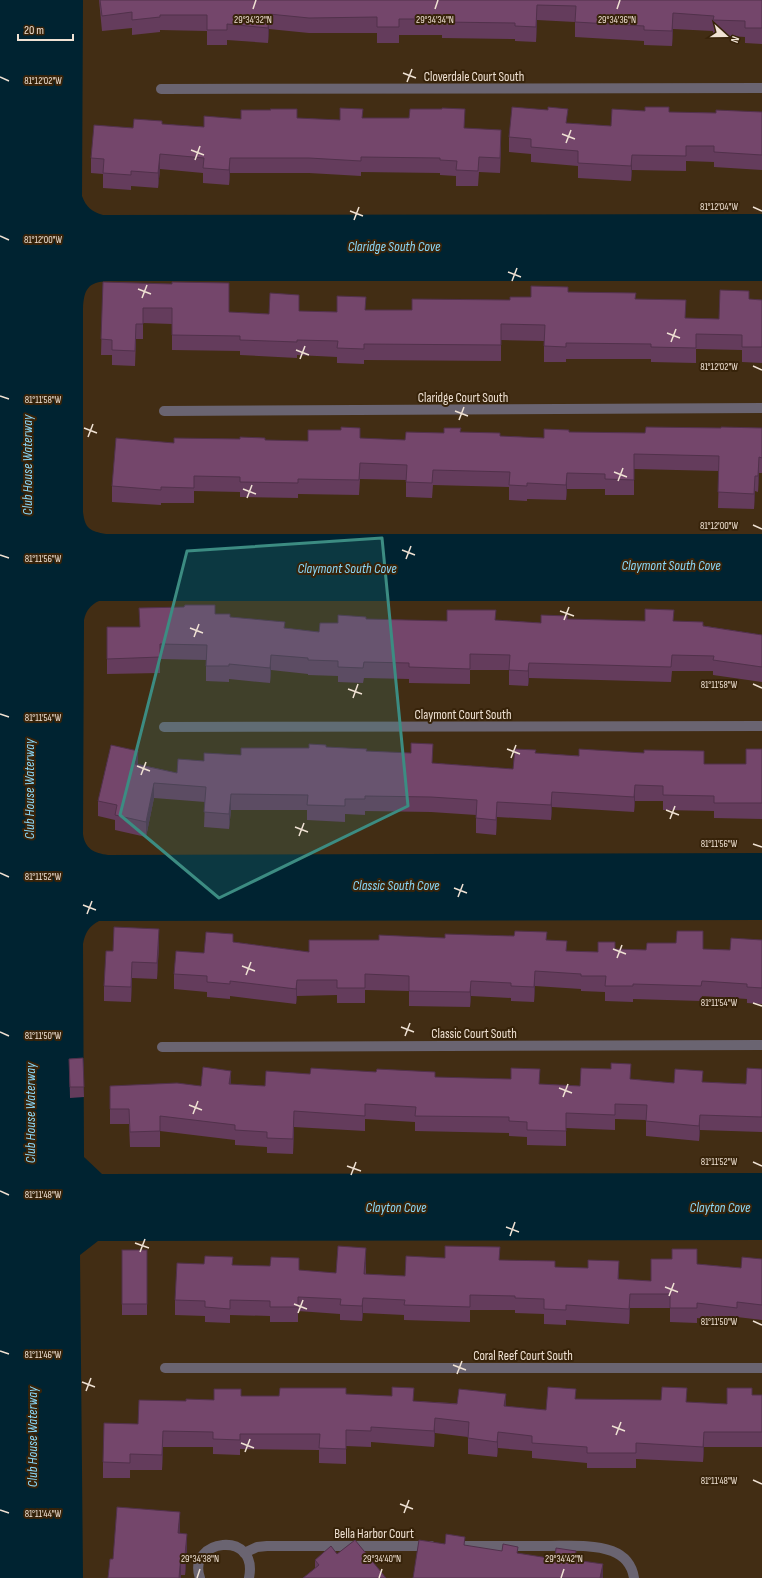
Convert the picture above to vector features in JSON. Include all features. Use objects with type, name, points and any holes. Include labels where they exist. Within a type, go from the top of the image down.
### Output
[{"type":"street","name":"Cloverdale Court South","points":[[161,89],[762,88]]},
{"type":"street","name":"Claridge Court South","points":[[164,411],[762,408]]},
{"type":"street","name":"Claymont Court South","points":[[164,727],[762,726]]},
{"type":"street","name":"Classic Court South","points":[[162,1047],[762,1046]]},
{"type":"street","name":"Coral Reef Court South","points":[[165,1368],[762,1368]]},
{"type":"street","points":[[200,1578],[199,1567],[202,1558],[207,1551],[214,1546],[229,1544],[238,1548],[244,1553],[249,1561],[249,1578]]},
{"type":"street","name":"Bella Harbor Court","points":[[244,1553],[257,1547],[267,1546],[580,1546],[613,1551],[626,1560],[630,1565],[634,1578]]},
{"type":"highlighted area","points":[[382,538],[408,806],[219,898],[120,815],[187,551]]},
{"type":"water","points":[[0,0],[83,0],[82,196],[85,203],[90,208],[103,215],[762,214],[762,281],[108,281],[92,285],[86,292],[83,309],[83,512],[87,526],[96,532],[106,534],[762,534],[762,601],[99,601],[93,604],[89,609],[84,620],[83,834],[88,847],[98,853],[108,855],[762,853],[762,920],[99,921],[88,930],[83,944],[84,1157],[102,1174],[762,1173],[762,1240],[98,1241],[80,1255],[83,1578],[0,1578]]},
{"type":"building","points":[[100,0],[762,0],[762,28],[745,28],[745,21],[713,20],[714,16],[673,13],[672,31],[644,30],[644,26],[575,22],[576,6],[537,5],[536,27],[515,26],[515,23],[442,22],[442,19],[399,19],[399,27],[377,27],[377,17],[309,18],[269,14],[268,28],[227,24],[227,30],[207,30],[207,15],[160,15],[160,17],[132,20],[132,12],[102,16]]},
{"type":"building","points":[[512,107],[548,110],[548,107],[568,109],[566,123],[611,126],[612,109],[645,111],[645,107],[669,107],[669,112],[716,113],[716,110],[762,112],[762,155],[714,152],[714,146],[686,146],[686,156],[632,155],[631,166],[578,163],[578,151],[531,147],[531,139],[509,137]]},
{"type":"building","points":[[340,108],[363,109],[362,118],[409,118],[410,109],[465,109],[464,128],[501,130],[500,158],[479,157],[478,171],[456,170],[457,161],[440,160],[440,158],[361,157],[361,161],[309,158],[230,158],[229,170],[203,168],[204,158],[160,154],[158,173],[131,171],[131,175],[103,173],[104,159],[91,158],[94,125],[133,128],[134,119],[162,121],[162,124],[204,127],[204,116],[241,119],[241,110],[271,110],[270,109],[297,109],[297,118],[340,120]]},
{"type":"building","points":[[103,282],[172,284],[172,282],[229,283],[229,312],[269,314],[270,293],[299,295],[299,311],[337,312],[337,296],[366,297],[365,310],[412,310],[412,299],[510,300],[510,297],[531,297],[531,286],[568,287],[568,292],[636,293],[635,299],[686,300],[685,318],[719,319],[720,290],[749,291],[749,299],[762,300],[762,347],[742,347],[742,335],[696,334],[696,348],[651,347],[651,344],[566,343],[566,347],[544,346],[545,325],[501,324],[501,345],[364,344],[364,349],[337,348],[338,341],[297,340],[297,342],[240,340],[240,336],[172,335],[172,308],[143,308],[143,324],[136,324],[135,351],[112,350],[112,340],[101,339]]},
{"type":"building","points":[[341,427],[360,428],[360,438],[405,440],[406,432],[444,433],[444,428],[461,428],[460,432],[500,433],[500,436],[544,438],[544,429],[569,430],[569,432],[645,433],[646,427],[762,428],[762,458],[759,457],[758,476],[755,476],[754,494],[718,492],[719,456],[634,454],[634,480],[605,479],[605,474],[567,473],[566,485],[527,483],[527,486],[509,485],[510,472],[433,470],[432,483],[406,482],[407,465],[360,463],[359,480],[298,479],[298,483],[240,482],[240,477],[194,476],[194,488],[161,487],[161,490],[112,486],[116,438],[174,443],[174,438],[240,439],[240,437],[265,438],[265,440],[308,441],[308,430],[341,430]]},
{"type":"building","points":[[185,605],[215,605],[215,614],[230,614],[230,617],[285,622],[284,628],[319,632],[320,623],[338,623],[338,615],[366,617],[366,619],[447,621],[447,610],[496,610],[495,620],[541,623],[541,615],[568,616],[567,619],[645,621],[645,609],[674,610],[673,621],[703,622],[703,626],[762,635],[762,667],[713,660],[714,656],[672,655],[671,667],[529,663],[528,671],[509,670],[510,655],[470,654],[470,669],[409,667],[409,663],[364,662],[363,668],[338,667],[338,661],[308,660],[308,658],[271,655],[270,668],[229,664],[229,666],[206,666],[207,645],[160,644],[160,657],[107,659],[107,627],[140,627],[139,608],[184,607]]},
{"type":"building","points":[[411,743],[433,744],[432,763],[513,769],[515,749],[536,750],[535,753],[579,756],[579,749],[644,753],[644,750],[704,751],[704,764],[746,764],[746,749],[762,749],[762,803],[714,803],[714,796],[663,795],[663,786],[635,785],[634,797],[552,792],[551,805],[497,802],[496,820],[476,818],[477,800],[431,797],[365,796],[365,799],[345,799],[345,806],[307,805],[308,795],[231,794],[229,814],[204,812],[206,787],[154,783],[146,822],[115,815],[117,805],[98,801],[111,745],[138,751],[135,764],[177,773],[178,759],[204,761],[204,753],[241,755],[241,748],[309,748],[309,744],[326,745],[326,747],[367,749],[366,751],[411,753]]},
{"type":"building","points":[[114,927],[159,929],[157,963],[132,962],[131,987],[104,986],[106,951],[113,951]]},
{"type":"building","points":[[515,931],[547,932],[546,940],[567,941],[566,951],[598,952],[598,942],[615,942],[615,949],[646,950],[647,943],[676,943],[677,931],[703,931],[703,949],[730,950],[731,938],[762,940],[762,988],[747,987],[747,984],[702,981],[701,986],[633,984],[633,986],[605,986],[606,976],[581,976],[581,974],[535,971],[534,987],[511,986],[511,983],[471,981],[470,992],[409,991],[409,976],[365,974],[365,988],[337,988],[337,980],[297,980],[296,989],[230,981],[230,984],[207,982],[207,976],[174,974],[176,951],[204,953],[206,932],[233,934],[233,942],[309,952],[309,940],[379,940],[379,935],[445,938],[445,934],[514,936]]},
{"type":"building","points":[[83,1058],[84,1087],[70,1087],[69,1059]]},
{"type":"building","points":[[611,1063],[631,1064],[630,1079],[674,1083],[675,1069],[703,1071],[702,1082],[746,1084],[747,1068],[762,1069],[762,1117],[700,1115],[699,1126],[646,1121],[647,1105],[615,1104],[615,1115],[566,1113],[566,1131],[527,1130],[527,1122],[509,1121],[509,1117],[415,1116],[416,1107],[365,1104],[365,1116],[294,1111],[293,1139],[267,1138],[267,1132],[235,1130],[235,1125],[160,1116],[160,1131],[130,1132],[129,1109],[110,1109],[110,1086],[177,1083],[201,1086],[203,1067],[231,1071],[229,1084],[265,1086],[266,1071],[310,1074],[311,1068],[376,1072],[377,1069],[435,1072],[435,1077],[511,1079],[511,1068],[540,1069],[539,1084],[580,1086],[581,1068],[611,1069]]},
{"type":"building","points":[[338,1246],[366,1248],[364,1274],[405,1276],[406,1256],[445,1258],[445,1246],[500,1247],[499,1260],[555,1261],[555,1267],[588,1268],[588,1260],[619,1261],[618,1279],[651,1281],[651,1259],[672,1259],[672,1249],[697,1249],[697,1264],[741,1268],[742,1257],[762,1259],[762,1305],[737,1302],[737,1308],[697,1303],[697,1308],[670,1308],[670,1294],[630,1294],[629,1309],[566,1305],[566,1310],[544,1309],[544,1299],[515,1298],[515,1296],[470,1295],[470,1307],[404,1305],[405,1300],[363,1298],[362,1306],[340,1305],[341,1299],[298,1297],[298,1307],[270,1307],[270,1301],[230,1300],[230,1309],[205,1307],[205,1301],[175,1300],[177,1263],[204,1264],[205,1256],[233,1257],[232,1265],[270,1266],[271,1257],[299,1258],[299,1270],[336,1273]]},
{"type":"building","points":[[122,1250],[147,1250],[147,1304],[122,1304]]},
{"type":"building","points":[[392,1387],[414,1388],[413,1401],[457,1404],[459,1389],[506,1394],[504,1406],[546,1410],[548,1387],[576,1389],[575,1399],[661,1400],[662,1387],[687,1388],[686,1402],[727,1404],[727,1388],[752,1388],[752,1395],[762,1395],[762,1432],[704,1432],[703,1447],[636,1443],[636,1453],[587,1453],[587,1447],[532,1443],[532,1436],[498,1432],[497,1442],[468,1438],[469,1422],[435,1418],[434,1431],[371,1427],[371,1431],[346,1430],[346,1449],[319,1448],[320,1434],[240,1434],[240,1440],[213,1439],[213,1432],[163,1431],[162,1455],[130,1454],[130,1463],[103,1462],[104,1423],[138,1424],[139,1400],[214,1400],[214,1389],[241,1389],[241,1396],[279,1396],[280,1388],[346,1388],[346,1394],[392,1396]]},
{"type":"building","points":[[117,1507],[180,1512],[178,1533],[187,1534],[185,1555],[181,1555],[179,1578],[108,1578],[110,1559],[113,1559]]},
{"type":"building","points":[[446,1534],[465,1537],[464,1545],[502,1551],[503,1544],[518,1547],[517,1553],[555,1559],[556,1548],[576,1551],[575,1560],[603,1564],[600,1578],[413,1578],[419,1540],[445,1544]]},
{"type":"building","points":[[355,1540],[386,1578],[303,1578],[319,1565],[315,1560],[331,1546],[337,1554]]},
{"type":"water label","name":"Claridge South Cove","points":[[394,246]]},
{"type":"water label","name":"Club House Waterway","points":[[27,465]]},
{"type":"water label","name":"Claymont South Cove","points":[[671,565]]},
{"type":"water label","name":"Claymont South Cove","points":[[347,568]]},
{"type":"water label","name":"Club House Waterway","points":[[29,789]]},
{"type":"water label","name":"Classic South Cove","points":[[396,885]]},
{"type":"water label","name":"Club House Waterway","points":[[30,1113]]},
{"type":"water label","name":"Clayton Cove","points":[[396,1207]]},
{"type":"water label","name":"Clayton Cove","points":[[720,1207]]},
{"type":"water label","name":"Club House Waterway","points":[[32,1437]]}]
